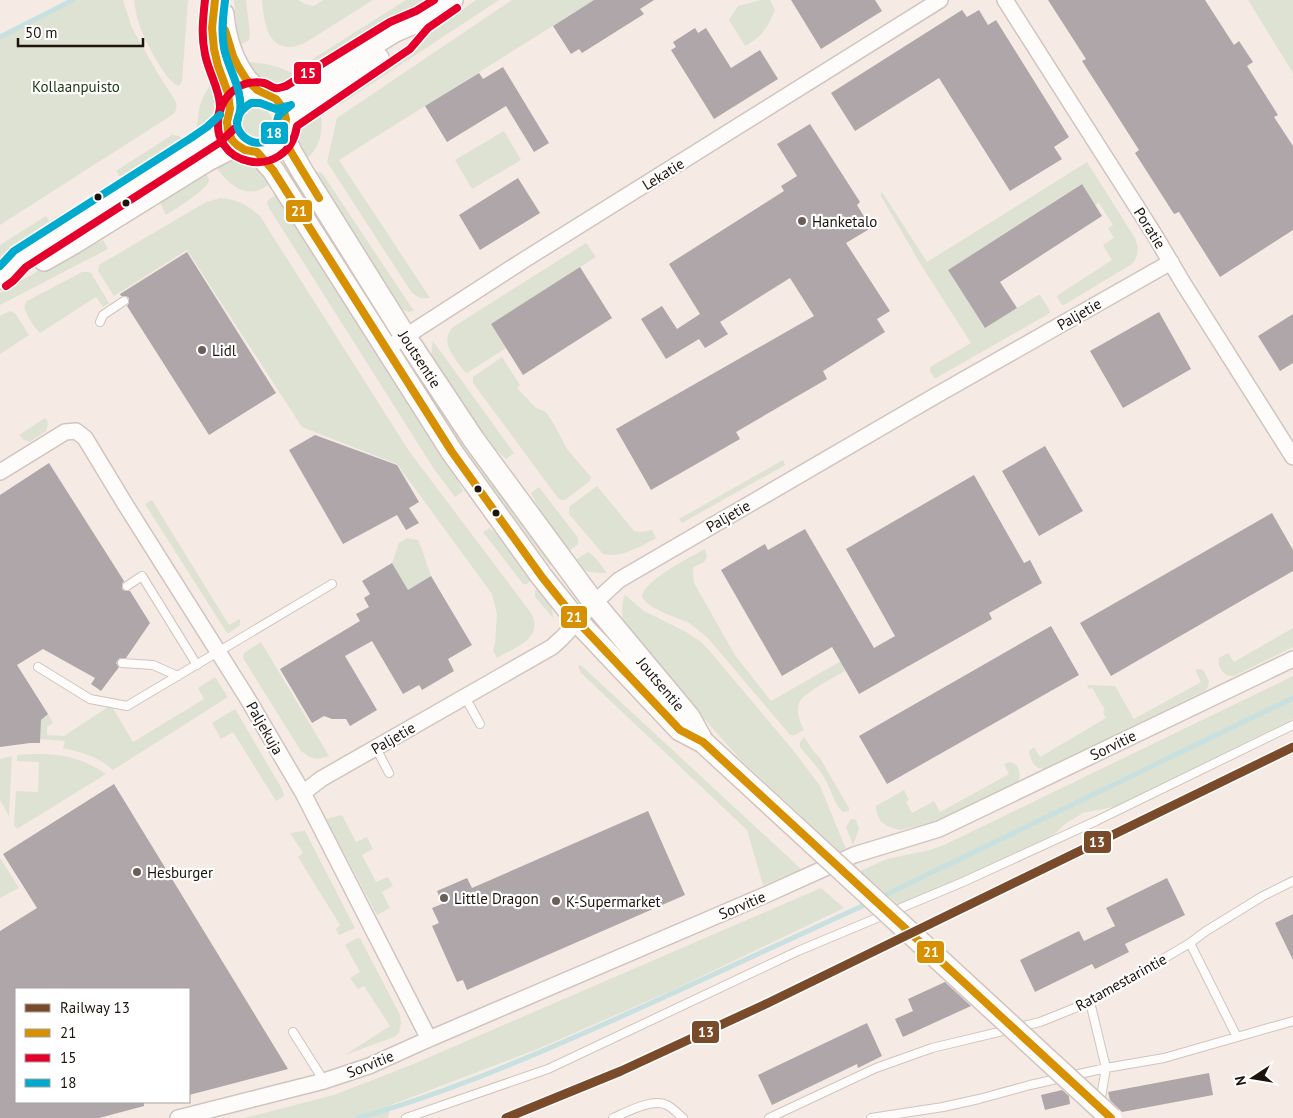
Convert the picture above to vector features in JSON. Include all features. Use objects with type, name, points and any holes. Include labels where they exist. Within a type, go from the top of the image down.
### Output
[{"type":"main road","points":[[215,0],[212,28],[214,49],[228,93],[230,135],[237,145],[245,150],[257,152],[274,148],[285,128],[404,41],[421,20]]},
{"type":"main road","points":[[223,0],[224,26],[231,51],[247,80],[284,109],[285,128]]},
{"type":"main road","points":[[3,276],[19,259],[213,134],[236,101],[241,97],[250,93],[268,96],[290,95],[395,31],[421,20],[452,0]]},
{"type":"main road","name":"Joutsentie","points":[[285,128],[291,152],[302,171],[405,336],[474,440],[594,603],[689,717],[703,742]]},
{"type":"main road","points":[[3,276],[25,270],[72,244],[206,161],[237,145]]},
{"type":"main road","name":"Joutsentie","points":[[257,152],[273,170],[452,452],[542,577],[578,622],[680,730],[703,742]]},
{"type":"main road","points":[[703,742],[1104,1117]]},
{"type":"street","name":"Lekatie","points":[[386,349],[524,260],[940,0]]},
{"type":"street","name":"Poratie","points":[[1005,0],[1293,457]]},
{"type":"street","name":"Paljetie","points":[[303,793],[322,779],[552,647],[578,622],[594,603],[619,580],[632,572],[935,396],[1171,262]]},
{"type":"street","name":"Paljekuja","points":[[0,472],[65,432],[76,431],[85,438],[246,696],[303,793],[429,1039]]},
{"type":"street","name":"Sorvitie","points":[[178,1118],[324,1081],[369,1066],[854,855],[939,829],[1293,658]]},
{"type":"lane","points":[[100,322],[103,315],[124,301]]},
{"type":"lane","points":[[127,586],[142,576],[197,665]]},
{"type":"lane","points":[[38,667],[90,699],[127,706],[332,584]]},
{"type":"lane","points":[[122,663],[153,664],[178,676]]},
{"type":"lane","points":[[465,696],[480,724]]},
{"type":"lane","points":[[406,1118],[548,1069],[798,951],[963,882],[1293,726]]},
{"type":"lane","points":[[376,748],[389,773]]},
{"type":"lane","name":"Ratamestarintie","points":[[769,1118],[876,1068],[932,1048],[1040,1022],[1090,1002],[1190,943],[1263,896],[1293,881]]},
{"type":"lane","points":[[1190,943],[1237,1037]]},
{"type":"lane","points":[[1090,1002],[1106,1068],[1104,1117]]},
{"type":"lane","points":[[871,1118],[943,1107],[1106,1068],[1164,1058],[1293,1021]]},
{"type":"lane","points":[[293,1032],[324,1081]]},
{"type":"lane","points":[[613,1118],[646,1104],[658,1103],[666,1104],[683,1118]]},
{"type":"green space","name":"Kollaanpuisto","points":[[69,0],[123,0],[132,28],[176,102],[176,109],[172,115],[0,225],[0,35]]},
{"type":"green space","points":[[134,0],[188,0],[182,81],[180,85],[178,86],[167,76],[151,50],[140,27]]},
{"type":"green space","points":[[234,0],[246,0],[250,34],[249,40],[239,46]]},
{"type":"green space","points":[[262,0],[298,0],[314,6],[323,0],[373,0],[303,44],[292,47],[283,46],[270,36],[264,19]]},
{"type":"green space","points":[[406,0],[431,0],[313,73],[310,65],[314,58]]},
{"type":"green space","points":[[476,0],[499,0],[341,104],[332,104],[329,100],[411,47]]},
{"type":"green space","points":[[512,0],[594,0],[339,160],[430,298],[419,297],[410,290],[327,162],[337,118]]},
{"type":"green space","points":[[761,0],[770,0],[775,10],[764,31],[745,46],[729,20],[738,6]]},
{"type":"green space","points":[[1248,0],[1293,0],[1293,73]]},
{"type":"green space","points":[[245,62],[275,66],[302,79],[285,84],[270,82],[256,75]]},
{"type":"green space","points":[[215,77],[220,99],[218,112],[197,136],[199,109],[203,97]]},
{"type":"green space","points":[[318,106],[322,129],[318,144],[309,157],[303,161],[298,142],[298,128],[303,119]]},
{"type":"green space","points":[[257,107],[268,111],[272,122],[268,133],[257,137],[246,133],[242,122],[246,111]]},
{"type":"green space","points":[[504,131],[521,160],[472,189],[455,160]]},
{"type":"green space","points":[[172,135],[179,136],[187,143],[171,153],[120,177],[116,171]]},
{"type":"green space","points":[[229,159],[243,160],[254,164],[272,182],[259,190],[245,191],[239,189],[222,175],[214,164]]},
{"type":"green space","points":[[1087,162],[1135,238],[1138,251],[1132,264],[1062,305],[1057,297],[1058,295],[1112,260],[1103,245],[1114,238],[1108,228],[1113,225],[1099,203],[1095,205],[1081,184],[948,270],[985,328],[1038,295],[1040,295],[1050,313],[934,378],[930,367],[971,343],[921,265],[881,196],[881,192],[927,262]]},
{"type":"green space","points":[[203,170],[209,180],[203,189],[166,215],[160,203],[178,186]]},
{"type":"green space","points":[[313,171],[322,173],[414,311],[409,312],[396,307]]},
{"type":"green space","points":[[279,193],[440,446],[463,491],[455,497],[434,469],[269,208],[268,200]]},
{"type":"green space","points":[[220,198],[242,203],[260,216],[409,451],[531,613],[534,629],[531,636],[519,646],[497,658],[493,650],[497,614],[492,594],[397,464],[302,427],[187,250],[114,296],[98,271],[99,265],[206,202]]},
{"type":"green space","points":[[74,206],[51,229],[0,261],[0,245],[46,216],[49,221]]},
{"type":"green space","points":[[103,240],[108,249],[0,305],[0,293],[57,260]]},
{"type":"green space","points":[[586,243],[596,257],[491,324],[506,348],[467,373],[465,372],[449,348],[447,338],[452,328]]},
{"type":"green space","points":[[82,272],[91,273],[109,303],[103,307],[96,297],[40,333],[26,313],[25,306],[27,301]]},
{"type":"green space","points":[[10,311],[15,313],[29,335],[0,354],[0,316]]},
{"type":"green space","points":[[433,341],[514,453],[506,459],[479,434],[433,361],[431,355]]},
{"type":"green space","points":[[502,357],[520,385],[517,388],[536,408],[546,412],[567,449],[591,477],[590,481],[565,500],[558,498],[473,383],[473,377]]},
{"type":"green space","points":[[421,376],[556,561],[550,566],[474,464],[454,443],[419,380]]},
{"type":"green space","points":[[45,418],[48,424],[46,431],[30,442],[24,440],[19,435]]},
{"type":"green space","points":[[783,460],[785,465],[682,523],[679,519]]},
{"type":"green space","points":[[597,486],[634,531],[652,530],[656,538],[623,553],[616,555],[603,554],[569,514],[570,506]]},
{"type":"green space","points":[[539,487],[578,538],[578,544],[566,553],[531,493]]},
{"type":"green space","points":[[152,500],[229,625],[240,620],[240,625],[229,633],[227,633],[145,504]]},
{"type":"green space","points":[[490,528],[517,553],[535,577],[527,584],[523,584],[483,532]]},
{"type":"green space","points":[[407,538],[418,540],[431,576],[408,590],[392,563],[399,543]]},
{"type":"green space","points":[[705,549],[707,556],[705,561],[694,567],[694,583],[735,655],[771,701],[841,661],[845,671],[813,690],[799,703],[799,717],[804,730],[795,735],[790,735],[707,637],[689,623],[659,611],[644,600],[643,594],[647,587],[656,579]]},
{"type":"green space","points":[[588,552],[607,573],[588,572],[574,561]]},
{"type":"green space","points":[[541,586],[551,606],[553,618],[535,597],[535,591]]},
{"type":"green space","points":[[625,595],[644,611],[686,632],[708,649],[793,750],[820,786],[846,849],[840,852],[739,758],[626,631],[622,613]]},
{"type":"green space","points":[[1293,628],[1293,647],[1234,676],[1227,675],[1220,668],[1219,658],[1228,653],[1234,662]]},
{"type":"green space","points":[[261,642],[329,756],[314,758],[301,751],[243,658],[244,653]]},
{"type":"green space","points":[[580,665],[801,869],[763,885],[747,830],[581,673],[578,667]]},
{"type":"green space","points":[[1195,670],[1203,670],[1209,681],[1206,690],[1044,769],[1035,766],[1032,761],[1029,752],[1034,747],[1040,757],[1106,718],[1103,712],[1105,710],[1092,688],[1089,689],[1087,685],[1115,686],[1134,719],[1201,682]]},
{"type":"green space","points":[[1293,676],[1293,719],[1118,806],[1083,813],[1042,842],[962,879],[899,905],[860,871],[887,859],[930,850],[944,845]]},
{"type":"green space","points":[[215,677],[228,697],[113,770],[96,758],[63,748],[65,741],[40,739],[41,720],[48,714],[53,723],[47,727],[47,735],[64,736],[111,705],[133,742],[204,699],[198,688]]},
{"type":"green space","points":[[235,709],[282,789],[284,796],[276,801],[233,732],[221,739],[212,723]]},
{"type":"green space","points":[[804,737],[820,758],[849,811],[843,812],[840,809],[822,774],[800,747],[800,742]]},
{"type":"green space","points":[[35,754],[72,758],[89,764],[106,774],[17,829],[14,825],[16,791],[38,792],[39,762],[17,761],[17,755]]},
{"type":"green space","points":[[12,756],[9,816],[0,800],[0,759]]},
{"type":"green space","points":[[1009,762],[1015,764],[1019,769],[1018,782],[936,821],[899,830],[881,822],[878,816],[876,806],[904,790],[909,800],[906,802],[912,813],[934,801],[940,812],[1009,774],[1004,764]]},
{"type":"green space","points":[[342,815],[356,842],[367,837],[373,849],[362,855],[376,882],[388,877],[393,886],[382,892],[390,908],[377,915],[326,819]]},
{"type":"green space","points":[[851,819],[856,820],[859,829],[853,845],[846,827]]},
{"type":"green space","points":[[305,831],[355,928],[339,935],[336,929],[340,925],[298,857],[303,853],[290,833]]},
{"type":"green space","points":[[0,858],[19,888],[0,898]]},
{"type":"green space","points":[[821,888],[844,908],[675,989],[540,1048],[391,1105],[388,1118],[244,1118],[334,1095],[411,1065]]},
{"type":"green space","points":[[360,938],[400,1015],[401,1023],[399,1033],[394,1037],[345,1055],[390,1026],[364,986],[358,989],[350,978],[360,972],[345,945]]},
{"type":"building","points":[[594,0],[654,0],[640,9],[644,14],[582,53],[579,49],[571,54],[553,26]]},
{"type":"building","points":[[791,0],[875,0],[882,11],[821,49]]},
{"type":"building","points":[[1048,0],[1205,0],[1234,45],[1239,41],[1253,62],[1247,66],[1278,115],[1274,117],[1293,146],[1293,230],[1220,277],[1179,212],[1174,214],[1135,153],[1139,150],[1082,61],[1086,59]]},
{"type":"building","points":[[962,10],[967,17],[979,10],[988,25],[996,20],[1069,137],[1054,147],[1062,159],[1010,191],[939,78],[855,131],[831,93]]},
{"type":"building","points":[[695,28],[698,33],[706,28],[731,68],[760,50],[778,79],[714,119],[671,50],[676,47],[673,42]]},
{"type":"building","points":[[503,67],[549,143],[534,152],[506,106],[447,142],[425,106],[479,73],[483,79]]},
{"type":"building","points":[[810,124],[860,202],[857,205],[871,228],[846,243],[890,311],[877,319],[885,332],[823,371],[827,379],[736,432],[740,439],[651,490],[616,429],[814,316],[790,278],[720,322],[728,334],[705,348],[699,339],[666,359],[641,319],[662,306],[677,329],[700,314],[669,264],[784,191],[781,186],[797,176],[777,144]]},
{"type":"building","points":[[518,178],[540,213],[480,250],[459,215]]},
{"type":"building","points":[[1082,184],[1102,216],[1000,282],[1017,308],[985,328],[948,270]]},
{"type":"building","name":"Lidl","points":[[187,252],[276,393],[209,435],[127,306],[129,298],[120,294]]},
{"type":"building","points":[[580,267],[612,318],[523,375],[491,324]]},
{"type":"building","points":[[1159,312],[1191,369],[1123,408],[1090,351]]},
{"type":"building","points":[[1293,314],[1293,363],[1280,371],[1258,336]]},
{"type":"building","points":[[315,435],[397,465],[419,502],[409,508],[419,523],[406,530],[397,515],[343,544],[289,450]]},
{"type":"building","points":[[1045,446],[1083,511],[1039,536],[1002,471]]},
{"type":"building","points":[[49,463],[124,581],[122,589],[130,591],[150,623],[126,658],[118,660],[116,663],[119,667],[101,691],[91,684],[95,678],[43,649],[17,665],[48,714],[41,720],[40,743],[0,747],[0,495]]},
{"type":"building","points":[[974,475],[1024,563],[1030,560],[1042,583],[989,613],[992,619],[859,694],[832,647],[782,676],[721,570],[765,544],[768,550],[805,529],[874,648],[895,636],[846,549]]},
{"type":"building","points":[[1272,513],[1293,550],[1293,571],[1111,676],[1080,623]]},
{"type":"building","points":[[392,563],[408,590],[431,576],[472,645],[448,659],[454,671],[422,690],[419,685],[403,694],[372,641],[345,656],[377,710],[350,726],[346,719],[332,719],[324,716],[312,723],[280,669],[360,621],[356,614],[369,607],[364,598],[370,594],[362,581]]},
{"type":"building","points":[[1051,626],[1079,675],[887,784],[859,736]]},
{"type":"building","points":[[114,784],[288,1069],[190,1095],[190,988],[15,988],[15,1103],[144,1103],[144,1106],[99,1118],[0,1118],[0,931],[37,908],[3,854]]},
{"type":"building","name":"K-Supermarket","points":[[648,811],[685,895],[467,990],[463,980],[457,982],[432,926],[439,923],[432,908],[442,904],[437,891],[467,878],[472,888]]},
{"type":"building","points":[[1167,878],[1185,915],[1125,944],[1129,952],[1095,969],[1092,964],[1035,992],[1020,960],[1079,931],[1084,941],[1115,926],[1106,908]]},
{"type":"building","points":[[1293,914],[1293,960],[1275,923]]},
{"type":"building","points":[[945,982],[971,1006],[903,1037],[895,1019],[913,1011],[908,999]]},
{"type":"building","points":[[867,1023],[882,1056],[858,1068],[857,1064],[772,1105],[758,1075]]},
{"type":"building","points":[[1209,1073],[1213,1095],[1122,1112],[1110,1100],[1108,1092]]},
{"type":"building","points":[[1062,1090],[1069,1096],[1070,1104],[1045,1110],[1041,1095]]},
{"type":"waterway","points":[[0,37],[73,0]]},
{"type":"waterway","points":[[879,898],[1293,698]]},
{"type":"waterway","points":[[358,1118],[420,1099],[541,1052],[869,903]]},
{"type":"rail line","name":"13","points":[[506,1118],[621,1071],[768,1003],[1293,747]]},
{"type":"transit line","name":"15","points":[[205,0],[203,41],[219,100],[220,108],[217,121]]},
{"type":"transit line","name":"21","points":[[215,0],[212,28],[214,49],[228,93],[230,109],[227,122],[232,140],[245,150],[257,152],[273,170],[452,452],[542,577],[578,622],[680,730],[703,742],[1111,1118]]},
{"type":"transit line","name":"15","points":[[434,0],[416,11],[390,22],[286,86],[274,88],[264,83],[254,82],[236,88],[226,98],[220,111],[218,130],[224,145],[235,156],[249,161],[264,162],[279,156],[290,144],[297,126],[410,49],[428,28],[457,8]]},
{"type":"transit line","name":"18","points":[[225,1],[223,42],[239,95],[240,111],[237,123]]},
{"type":"transit line","name":"21","points":[[225,30],[233,56],[246,79],[257,90],[276,99],[283,108],[286,119],[284,136],[291,152],[319,198]]},
{"type":"transit line","name":"18","points":[[251,103],[260,103],[276,109],[291,105],[279,115],[274,134],[267,141],[259,143],[250,141],[238,129],[237,121],[241,112],[251,103]]},
{"type":"transit line","name":"18","points":[[0,266],[14,251],[191,138],[220,115]]},
{"type":"transit line","name":"15","points":[[6,286],[26,267],[219,143],[234,129]]},
{"type":"place","name":"Hanketalo","points":[[802,221]]},
{"type":"place","name":"Lidl","points":[[202,350]]},
{"type":"place","name":"Hesburger","points":[[137,872]]},
{"type":"place","name":"Little Dragon","points":[[444,898]]},
{"type":"place","name":"K-Supermarket","points":[[556,901]]}]
